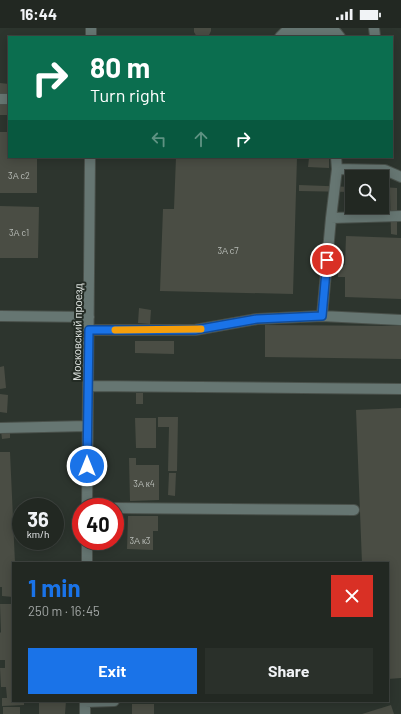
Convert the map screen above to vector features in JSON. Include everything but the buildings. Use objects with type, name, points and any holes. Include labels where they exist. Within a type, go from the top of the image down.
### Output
[{"type":"street","points":[[281,36],[285,32],[336,32],[339,36]]},
{"type":"street","name":"Московский проезд","points":[[87,498],[90,158]]},
{"type":"street","points":[[322,316],[337,169],[336,158]]},
{"type":"street","points":[[337,169],[385,170],[401,177]]},
{"type":"street","points":[[331,218],[401,216]]},
{"type":"street","points":[[0,316],[89,317]]},
{"type":"street","points":[[89,330],[195,330],[257,319],[322,316],[401,320]]},
{"type":"street","points":[[88,386],[401,389]]},
{"type":"street","points":[[0,428],[87,426]]},
{"type":"street","points":[[124,508],[354,510]]},
{"type":"street","points":[[87,550],[87,562]]},
{"type":"street","points":[[85,702],[86,714]]},
{"type":"slow traffic","points":[[115,330],[201,329]]},
{"type":"route","points":[[87,466],[89,330],[195,330],[257,319],[322,316],[327,260]]}]
